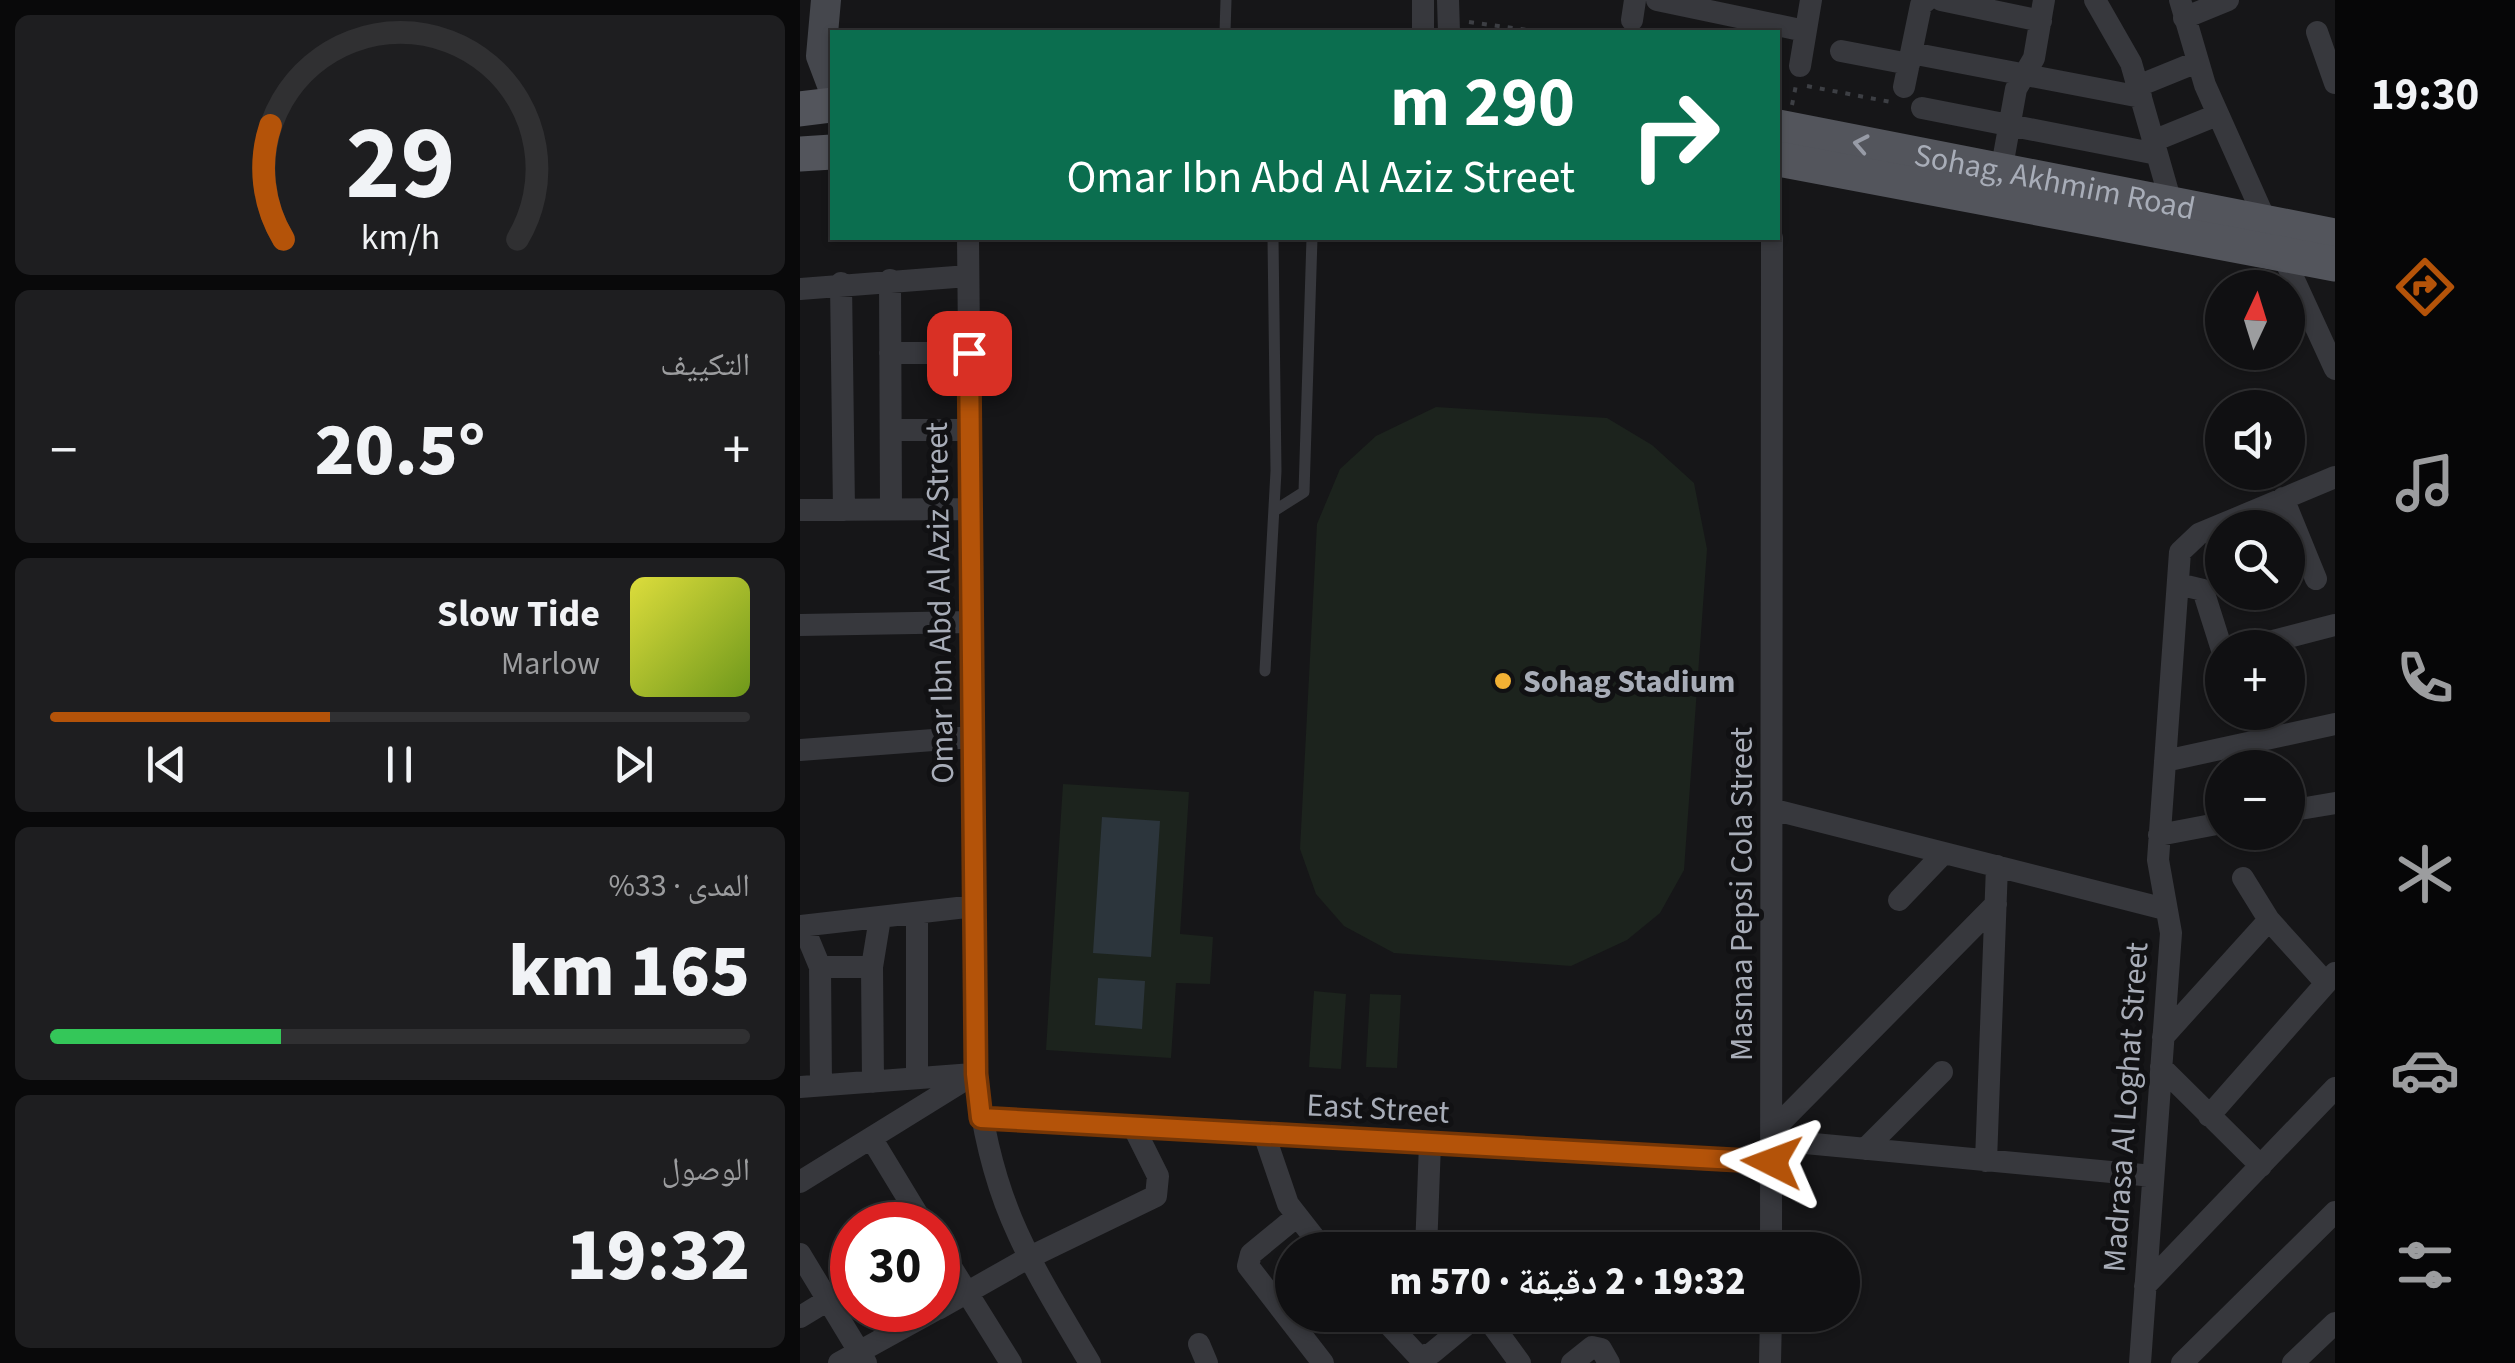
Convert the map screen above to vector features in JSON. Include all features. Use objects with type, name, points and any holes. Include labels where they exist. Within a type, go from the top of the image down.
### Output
[{"type":"main road","points":[[800,30],[806,0]]},
{"type":"main road","points":[[826,0],[821,56],[830,79]]},
{"type":"main road","points":[[800,110],[830,105]]},
{"type":"main road","name":"Sohag, Akhmim Road","points":[[1781,139],[2001,172],[2335,236]]},
{"type":"main road","name":"Sohag, Akhmim Road","points":[[1781,139],[2284,258],[2335,264]]},
{"type":"main road","points":[[800,154],[830,152]]},
{"type":"street","points":[[1423,0],[1424,30]]},
{"type":"street","points":[[1658,0],[1805,31]]},
{"type":"street","points":[[1800,66],[1811,0]]},
{"type":"street","points":[[1904,87],[1921,5],[1927,0]]},
{"type":"street","points":[[1941,0],[2042,11],[2034,58],[2016,89],[2001,172]]},
{"type":"street","points":[[2095,0],[2118,32],[2172,206]]},
{"type":"street","points":[[2228,0],[2182,9],[2218,115],[2268,226]]},
{"type":"street","points":[[2317,32],[2335,82]]},
{"type":"street","points":[[1841,51],[2139,92],[2197,62]]},
{"type":"street","points":[[1922,108],[2155,147],[2218,115]]},
{"type":"street","name":"Omar Ibn Abd Al Aziz Street","points":[[968,240],[976,1074],[995,1178],[1026,1259],[1084,1361]]},
{"type":"street","name":"Masnaa Pepsi Cola Street","points":[[1771,1232],[1775,810],[1772,240]]},
{"type":"street","points":[[2284,258],[2335,369]]},
{"type":"street","points":[[800,289],[968,276]]},
{"type":"street","points":[[890,280],[891,510]]},
{"type":"street","points":[[840,283],[844,510]]},
{"type":"street","points":[[890,352],[969,353]]},
{"type":"street","points":[[891,430],[970,430]]},
{"type":"street","name":"Madrasa Al Loghat Street","points":[[2140,1363],[2171,933],[2159,872],[2159,835],[2180,552],[2188,540],[2335,476]]},
{"type":"street","points":[[2284,498],[2316,580]]},
{"type":"street","points":[[800,510],[971,508]]},
{"type":"street","points":[[2178,584],[2203,590],[2216,630]]},
{"type":"street","points":[[800,625],[972,622]]},
{"type":"street","points":[[2305,632],[2335,624]]},
{"type":"street","points":[[2164,761],[2335,724]]},
{"type":"street","points":[[800,750],[973,737]]},
{"type":"street","points":[[2305,809],[2335,803]]},
{"type":"street","points":[[1775,810],[2165,909]]},
{"type":"street","points":[[2159,835],[2205,826]]},
{"type":"street","points":[[1899,900],[1944,853]]},
{"type":"street","points":[[1986,1161],[1997,866]]},
{"type":"street","points":[[2209,1116],[2331,978],[2269,920],[2243,878]]},
{"type":"street","points":[[1772,1144],[1996,904]]},
{"type":"street","points":[[975,906],[801,926],[820,967],[810,1086],[976,1074]]},
{"type":"street","points":[[917,914],[917,1078]]},
{"type":"street","points":[[873,1082],[872,966],[880,918]]},
{"type":"street","points":[[2163,1037],[2269,920]]},
{"type":"street","points":[[820,967],[872,966]]},
{"type":"street","points":[[2161,1067],[2261,1166]]},
{"type":"street","points":[[1865,1149],[1942,1072]]},
{"type":"street","points":[[800,1182],[976,1074]]},
{"type":"street","points":[[2146,1286],[2335,1088]]},
{"type":"street","name":"East Street","points":[[981,1118],[1430,1143],[1772,1144],[2153,1176]]},
{"type":"street","points":[[960,1296],[1026,1259],[1156,1196],[1158,1176],[1133,1126]]},
{"type":"street","points":[[1264,1134],[1296,1217],[1309,1232]]},
{"type":"street","points":[[872,1141],[910,1202]]},
{"type":"street","points":[[1427,1232],[1430,1143]]},
{"type":"street","points":[[2182,1363],[2335,1212]]},
{"type":"street","points":[[1296,1217],[1251,1254],[1248,1266],[1323,1363]]},
{"type":"street","points":[[800,1254],[807,1282],[828,1300],[855,1359],[899,1332]]},
{"type":"street","points":[[960,1283],[1011,1363]]},
{"type":"street","points":[[800,1317],[828,1300]]},
{"type":"street","points":[[2293,1363],[2335,1323]]},
{"type":"street","points":[[1396,1332],[1419,1357],[1432,1353],[1459,1332]]},
{"type":"street","points":[[1495,1332],[1520,1363]]},
{"type":"street","points":[[1770,1363],[1771,1332]]},
{"type":"street","points":[[1572,1363],[1592,1347],[1601,1349],[1610,1363]]},
{"type":"lane","points":[[1225,30],[1226,0]]},
{"type":"lane","points":[[1265,671],[1274,512],[1273,240]]},
{"type":"lane","points":[[1274,512],[1304,492],[1312,240]]},
{"type":"path","points":[[1449,17],[1520,30]]},
{"type":"path","points":[[1781,139],[1796,84],[1922,108]]},
{"type":"shaded area","name":"Sohag Stadium","points":[[1436,407],[1607,418],[1652,445],[1694,483],[1707,549],[1684,870],[1660,913],[1627,940],[1571,966],[1394,953],[1344,926],[1316,894],[1300,849],[1317,524],[1340,469],[1376,436]]},
{"type":"shaded area","points":[[1063,784],[1189,792],[1180,934],[1213,937],[1210,984],[1176,983],[1171,1058],[1046,1050]]},
{"type":"shaded area","points":[[1102,817],[1160,821],[1151,957],[1093,953]]},
{"type":"shaded area","points":[[1098,978],[1145,981],[1142,1029],[1095,1025]]},
{"type":"shaded area","points":[[1314,991],[1346,994],[1341,1069],[1309,1067]]},
{"type":"shaded area","points":[[1370,994],[1401,995],[1397,1068],[1366,1067]]},
{"type":"place","name":"Sohag Stadium","points":[[1503,681]]},
{"type":"route","points":[[969,353],[976,1074],[981,1118],[1772,1162]]}]
